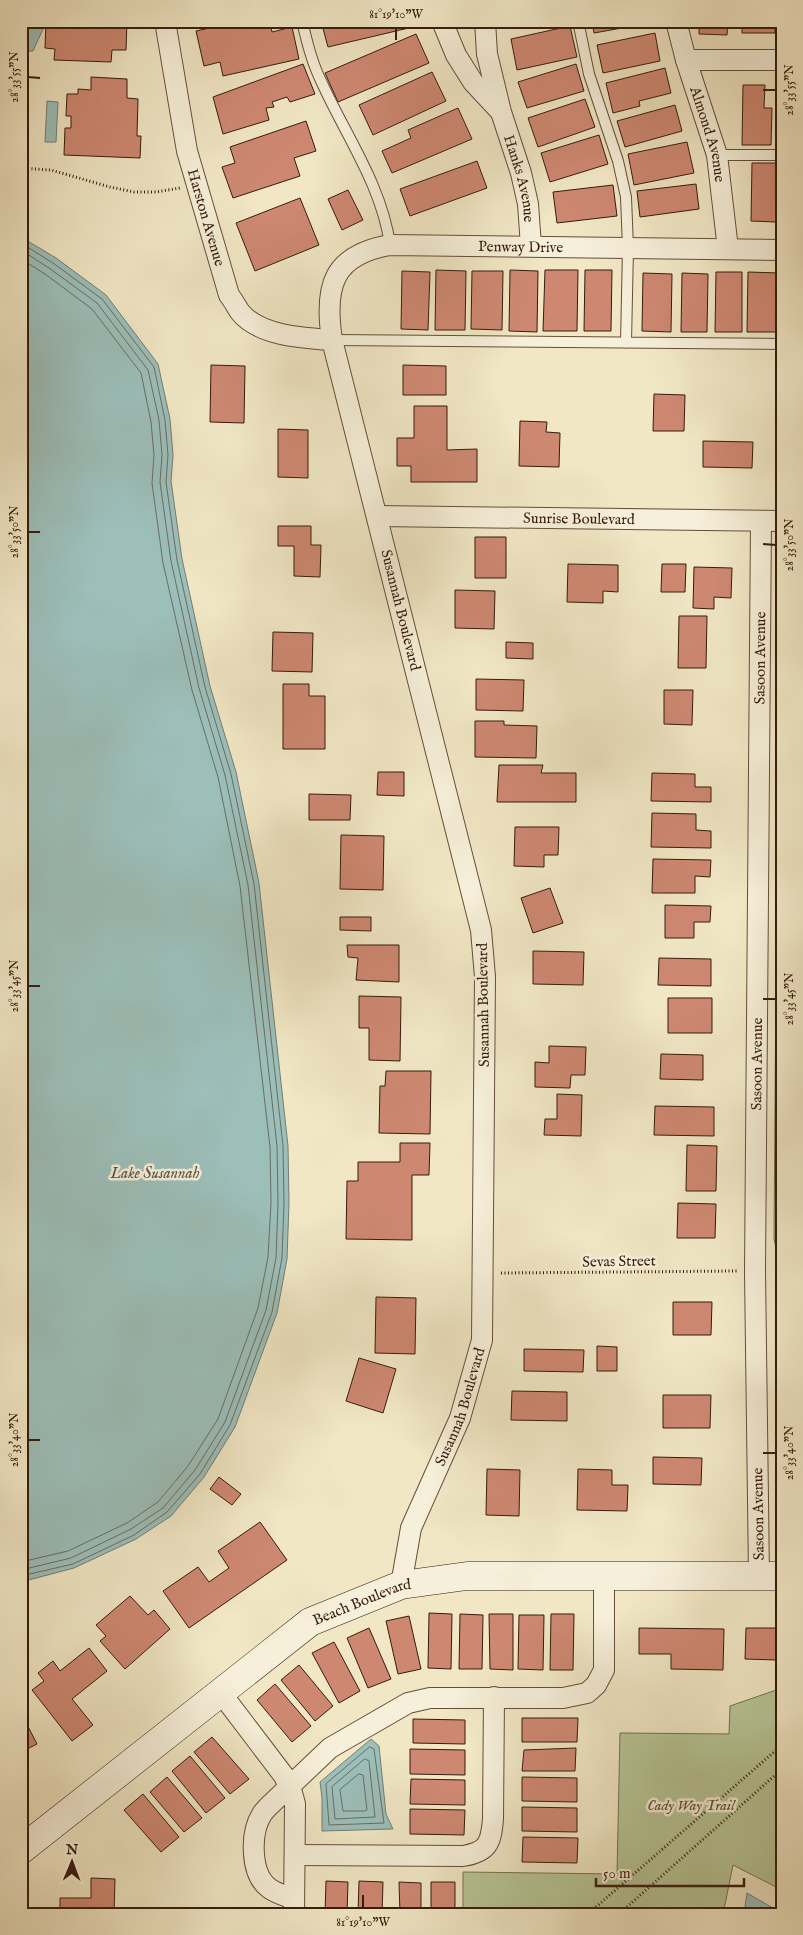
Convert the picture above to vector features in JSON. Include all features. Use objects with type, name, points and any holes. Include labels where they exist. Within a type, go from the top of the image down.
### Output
[{"type":"street","name":"Harston Avenue","points":[[165,21],[187,151],[229,295],[241,313],[257,325],[281,334],[301,338],[332,340]]},
{"type":"street","name":"Hanks Avenue","points":[[442,21],[456,55],[473,82],[501,112]]},
{"type":"street","name":"Hanks Avenue","points":[[485,21],[487,54],[501,112],[521,173],[528,204],[531,246]]},
{"type":"street","name":"Almond Avenue","points":[[676,21],[686,60],[717,155],[728,249]]},
{"type":"street","points":[[686,60],[782,60]]},
{"type":"street","name":"Penway Drive","points":[[332,340],[328,314],[330,293],[340,270],[355,256],[369,248],[390,245],[782,250]]},
{"type":"street","name":"Susannah Boulevard","points":[[332,340],[481,930],[484,977],[482,1340],[460,1418],[411,1528],[402,1585]]},
{"type":"street","name":"Sunrise Boulevard","points":[[377,516],[782,521]]},
{"type":"street","name":"Sasoon Avenue","points":[[761,521],[755,1271],[771,1576]]},
{"type":"street","name":"Beach Boulevard","points":[[21,1850],[310,1622],[402,1585],[467,1576],[771,1576]]},
{"type":"street","points":[[294,1906],[269,1888],[259,1876],[254,1861],[254,1842],[262,1815],[330,1748],[408,1703],[430,1698],[564,1698],[587,1693],[596,1685],[604,1670],[604,1576]]},
{"type":"street","points":[[221,1693],[284,1776],[295,1804],[294,1906]]},
{"type":"street","points":[[295,1855],[463,1856],[478,1853],[487,1846],[492,1835],[493,1819],[494,1697]]},
{"type":"lane","points":[[302,21],[308,47],[321,82],[378,197],[387,223],[390,245]]},
{"type":"lane","points":[[578,21],[589,74],[618,161],[626,197],[628,248],[626,343]]},
{"type":"lane","points":[[717,155],[782,155]]},
{"type":"lane","points":[[332,340],[782,344]]},
{"type":"path","points":[[21,168],[51,170],[134,192],[156,192],[197,185]]},
{"type":"path","name":"Sevas Street","points":[[483,1274],[755,1271]]},
{"type":"path","points":[[588,1914],[782,1745]]},
{"type":"path","points":[[619,1914],[782,1769]]},
{"type":"green space","points":[[782,706],[782,1275],[774,1239],[778,710]]},
{"type":"green space","name":"Cady Way Trail","points":[[782,1688],[782,1890],[733,1865],[723,1914],[692,1914],[683,1909],[682,1914],[463,1914],[463,1872],[617,1874],[620,1733],[729,1734],[730,1706]]},
{"type":"water","points":[[30,21],[38,23],[43,29],[33,51],[28,51],[23,46],[24,29]]},
{"type":"water","points":[[47,101],[58,102],[56,142],[45,142]]},
{"type":"water","name":"Lake Susannah","points":[[21,237],[56,258],[106,295],[158,364],[170,419],[173,455],[171,481],[182,559],[210,686],[236,772],[259,883],[288,1146],[289,1203],[287,1259],[277,1313],[235,1427],[204,1477],[171,1516],[136,1539],[74,1568],[21,1582]]},
{"type":"water","points":[[371,1739],[379,1746],[386,1814],[393,1829],[322,1831],[320,1782]]},
{"type":"water","points":[[747,1893],[778,1911],[777,1914],[744,1914]]},
{"type":"building","points":[[46,21],[127,21],[126,50],[112,50],[111,62],[54,60],[55,49],[45,48]]},
{"type":"building","points":[[240,21],[270,21],[272,32],[292,27],[299,59],[223,76],[220,62],[204,66],[196,31]]},
{"type":"building","points":[[321,21],[411,21],[413,27],[328,47]]},
{"type":"building","points":[[510,21],[564,21],[564,22],[510,27]]},
{"type":"building","points":[[592,21],[650,21],[650,23],[594,33]]},
{"type":"building","points":[[699,21],[728,21],[727,35],[699,34]]},
{"type":"building","points":[[742,21],[775,21],[775,33],[742,33]]},
{"type":"building","points":[[570,26],[577,57],[517,70],[511,39]]},
{"type":"building","points":[[655,33],[660,61],[603,73],[597,45]]},
{"type":"building","points":[[416,34],[429,63],[338,102],[325,73]]},
{"type":"building","points":[[303,64],[315,94],[290,102],[287,97],[272,102],[274,107],[266,108],[269,120],[223,134],[213,97]]},
{"type":"building","points":[[576,64],[584,91],[527,108],[518,82]]},
{"type":"building","points":[[665,68],[671,93],[639,101],[640,106],[613,113],[606,83]]},
{"type":"building","points":[[432,72],[446,101],[373,135],[359,105]]},
{"type":"building","points":[[91,77],[127,79],[127,98],[138,99],[137,136],[141,136],[140,158],[64,155],[65,128],[71,128],[71,116],[66,116],[67,94],[78,94],[78,89],[91,90]]},
{"type":"building","points":[[778,82],[782,82],[782,142],[777,141]]},
{"type":"building","points":[[743,85],[765,85],[764,108],[772,108],[771,145],[742,145]]},
{"type":"building","points":[[585,99],[595,127],[538,147],[528,118]]},
{"type":"building","points":[[675,105],[682,131],[625,147],[617,121]]},
{"type":"building","points":[[458,108],[472,139],[392,173],[382,151],[411,138],[408,130]]},
{"type":"building","points":[[306,121],[316,151],[294,158],[300,176],[233,198],[222,167],[235,163],[230,147]]},
{"type":"building","points":[[599,135],[608,164],[550,182],[541,153]]},
{"type":"building","points":[[687,142],[694,173],[634,185],[628,154]]},
{"type":"building","points":[[477,161],[487,188],[410,216],[400,189]]},
{"type":"building","points":[[752,163],[777,163],[776,222],[751,221]]},
{"type":"building","points":[[696,184],[699,209],[640,217],[637,191]]},
{"type":"building","points":[[613,185],[617,216],[557,223],[553,192]]},
{"type":"building","points":[[348,190],[363,220],[342,230],[328,199]]},
{"type":"building","points":[[300,198],[319,245],[255,271],[236,223]]},
{"type":"building","points":[[436,270],[466,271],[465,330],[435,330]]},
{"type":"building","points":[[510,270],[538,271],[537,332],[509,331]]},
{"type":"building","points":[[545,270],[578,270],[577,331],[543,331]]},
{"type":"building","points":[[585,270],[612,270],[611,331],[584,331]]},
{"type":"building","points":[[402,271],[430,272],[428,330],[401,329]]},
{"type":"building","points":[[472,271],[503,271],[502,330],[471,329]]},
{"type":"building","points":[[716,272],[742,272],[742,332],[715,332]]},
{"type":"building","points":[[748,272],[779,273],[778,332],[747,332]]},
{"type":"building","points":[[643,273],[672,274],[671,332],[642,331]]},
{"type":"building","points":[[682,273],[708,274],[707,332],[681,332]]},
{"type":"building","points":[[211,365],[245,366],[244,423],[210,422]]},
{"type":"building","points":[[403,365],[446,366],[446,395],[403,395]]},
{"type":"building","points":[[654,394],[685,395],[684,431],[653,431]]},
{"type":"building","points":[[414,406],[447,406],[447,450],[477,449],[477,482],[411,482],[411,466],[397,466],[397,438],[414,438]]},
{"type":"building","points":[[520,421],[547,422],[546,432],[560,433],[559,467],[519,466]]},
{"type":"building","points":[[278,429],[308,430],[308,478],[278,477]]},
{"type":"building","points":[[703,441],[753,442],[752,468],[703,467]]},
{"type":"building","points":[[278,526],[311,526],[311,545],[321,545],[320,577],[294,576],[294,546],[278,546]]},
{"type":"building","points":[[475,537],[506,537],[506,578],[475,578]]},
{"type":"building","points":[[568,564],[618,565],[618,592],[603,591],[603,603],[567,602]]},
{"type":"building","points":[[662,564],[686,564],[685,592],[661,592]]},
{"type":"building","points":[[694,567],[732,568],[731,598],[714,597],[714,609],[693,608]]},
{"type":"building","points":[[455,590],[495,591],[494,629],[455,628]]},
{"type":"building","points":[[679,616],[707,616],[706,668],[678,668]]},
{"type":"building","points":[[273,632],[313,633],[312,672],[272,671]]},
{"type":"building","points":[[506,642],[533,643],[533,659],[506,658]]},
{"type":"building","points":[[476,679],[524,680],[523,711],[476,710]]},
{"type":"building","points":[[283,684],[309,684],[309,696],[325,696],[325,749],[283,749]]},
{"type":"building","points":[[664,690],[693,690],[692,725],[664,724]]},
{"type":"building","points":[[475,721],[504,721],[504,725],[537,726],[536,758],[475,757]]},
{"type":"building","points":[[499,765],[543,765],[541,773],[576,773],[576,802],[497,802]]},
{"type":"building","points":[[378,772],[404,772],[404,796],[377,795]]},
{"type":"building","points":[[652,773],[695,774],[695,787],[711,787],[711,802],[651,801]]},
{"type":"building","points":[[309,794],[351,795],[350,820],[309,820]]},
{"type":"building","points":[[652,813],[696,814],[696,830],[711,831],[711,848],[651,847]]},
{"type":"building","points":[[515,827],[559,827],[558,855],[544,855],[544,867],[514,866]]},
{"type":"building","points":[[341,835],[384,836],[383,890],[340,889]]},
{"type":"building","points":[[653,859],[711,860],[710,877],[695,876],[695,893],[652,893]]},
{"type":"building","points":[[550,888],[563,923],[533,933],[521,898]]},
{"type":"building","points":[[665,905],[711,906],[710,922],[694,922],[694,938],[665,938]]},
{"type":"building","points":[[340,917],[371,917],[371,931],[340,930]]},
{"type":"building","points":[[347,945],[399,945],[399,982],[356,980],[358,958],[348,957]]},
{"type":"building","points":[[533,951],[584,952],[583,985],[533,984]]},
{"type":"building","points":[[659,958],[711,959],[711,986],[658,985]]},
{"type":"building","points":[[359,996],[401,997],[400,1061],[369,1060],[369,1028],[359,1028]]},
{"type":"building","points":[[668,998],[712,998],[712,1033],[668,1033]]},
{"type":"building","points":[[549,1046],[586,1047],[585,1075],[571,1075],[570,1088],[535,1087],[535,1062],[549,1063]]},
{"type":"building","points":[[661,1054],[703,1055],[703,1080],[660,1079]]},
{"type":"building","points":[[386,1071],[431,1071],[430,1134],[379,1133],[380,1086],[385,1086]]},
{"type":"building","points":[[557,1094],[582,1095],[581,1136],[544,1135],[545,1119],[557,1119]]},
{"type":"building","points":[[655,1106],[714,1107],[714,1136],[654,1135]]},
{"type":"building","points":[[400,1143],[430,1143],[429,1175],[412,1175],[412,1240],[346,1239],[347,1181],[358,1181],[358,1162],[400,1162]]},
{"type":"building","points":[[687,1145],[717,1146],[716,1191],[686,1191]]},
{"type":"building","points":[[678,1203],[716,1204],[715,1238],[677,1238]]},
{"type":"building","points":[[376,1297],[416,1298],[415,1354],[375,1353]]},
{"type":"building","points":[[673,1302],[712,1302],[711,1335],[673,1335]]},
{"type":"building","points":[[597,1346],[617,1347],[617,1371],[597,1371]]},
{"type":"building","points":[[524,1349],[584,1350],[583,1372],[524,1371]]},
{"type":"building","points":[[359,1358],[396,1369],[383,1413],[346,1401]]},
{"type":"building","points":[[512,1391],[567,1392],[567,1421],[511,1420]]},
{"type":"building","points":[[663,1395],[711,1395],[710,1428],[663,1428]]},
{"type":"building","points":[[653,1457],[702,1458],[701,1485],[653,1484]]},
{"type":"building","points":[[487,1469],[520,1470],[519,1516],[486,1515]]},
{"type":"building","points":[[578,1469],[612,1470],[612,1485],[628,1485],[627,1511],[577,1510]]},
{"type":"building","points":[[219,1477],[241,1494],[232,1505],[210,1489]]},
{"type":"building","points":[[260,1522],[287,1560],[189,1628],[163,1591],[198,1567],[209,1582],[229,1568],[218,1551]]},
{"type":"building","points":[[130,1596],[148,1615],[154,1610],[170,1629],[125,1669],[100,1641],[106,1636],[96,1625]]},
{"type":"building","points":[[429,1613],[452,1614],[451,1669],[428,1668]]},
{"type":"building","points":[[460,1614],[483,1615],[482,1669],[459,1669]]},
{"type":"building","points":[[489,1614],[513,1614],[513,1670],[490,1669]]},
{"type":"building","points":[[551,1614],[574,1614],[573,1670],[550,1670]]},
{"type":"building","points":[[519,1615],[544,1615],[543,1670],[518,1669]]},
{"type":"building","points":[[409,1616],[421,1669],[398,1674],[386,1621]]},
{"type":"building","points":[[369,1628],[391,1679],[368,1688],[347,1638]]},
{"type":"building","points":[[639,1628],[724,1629],[723,1670],[671,1669],[671,1654],[639,1654]]},
{"type":"building","points":[[746,1628],[777,1628],[777,1660],[745,1659]]},
{"type":"building","points":[[334,1642],[360,1691],[339,1703],[312,1653]]},
{"type":"building","points":[[89,1648],[107,1671],[72,1699],[93,1725],[72,1741],[32,1690],[44,1681],[38,1673],[53,1661],[60,1671]]},
{"type":"building","points":[[299,1665],[333,1706],[315,1721],[281,1680]]},
{"type":"building","points":[[275,1684],[311,1726],[292,1742],[257,1700]]},
{"type":"building","points":[[21,1713],[37,1744],[21,1752]]},
{"type":"building","points":[[522,1718],[578,1718],[577,1742],[522,1742]]},
{"type":"building","points":[[413,1719],[465,1720],[465,1744],[413,1743]]},
{"type":"building","points":[[212,1737],[249,1779],[230,1794],[194,1752]]},
{"type":"building","points":[[576,1748],[575,1771],[522,1771],[524,1750]]},
{"type":"building","points":[[410,1749],[465,1750],[465,1775],[410,1774]]},
{"type":"building","points":[[190,1756],[225,1798],[206,1813],[172,1771]]},
{"type":"building","points":[[167,1777],[202,1818],[184,1832],[150,1792]]},
{"type":"building","points":[[522,1777],[577,1778],[577,1802],[522,1801]]},
{"type":"building","points":[[411,1779],[465,1780],[465,1805],[410,1804]]},
{"type":"building","points":[[143,1794],[179,1837],[161,1852],[124,1810]]},
{"type":"building","points":[[522,1807],[577,1808],[577,1832],[522,1831]]},
{"type":"building","points":[[410,1809],[465,1810],[464,1835],[410,1834]]},
{"type":"building","points":[[523,1837],[578,1838],[577,1863],[522,1862]]},
{"type":"building","points":[[91,1878],[115,1879],[114,1914],[60,1914],[60,1898],[91,1898]]},
{"type":"building","points":[[326,1881],[348,1882],[347,1914],[325,1914]]},
{"type":"building","points":[[359,1881],[383,1882],[382,1914],[358,1914]]},
{"type":"building","points":[[399,1882],[421,1883],[421,1914],[400,1914]]},
{"type":"building","points":[[431,1882],[455,1882],[455,1914],[431,1914]]}]
